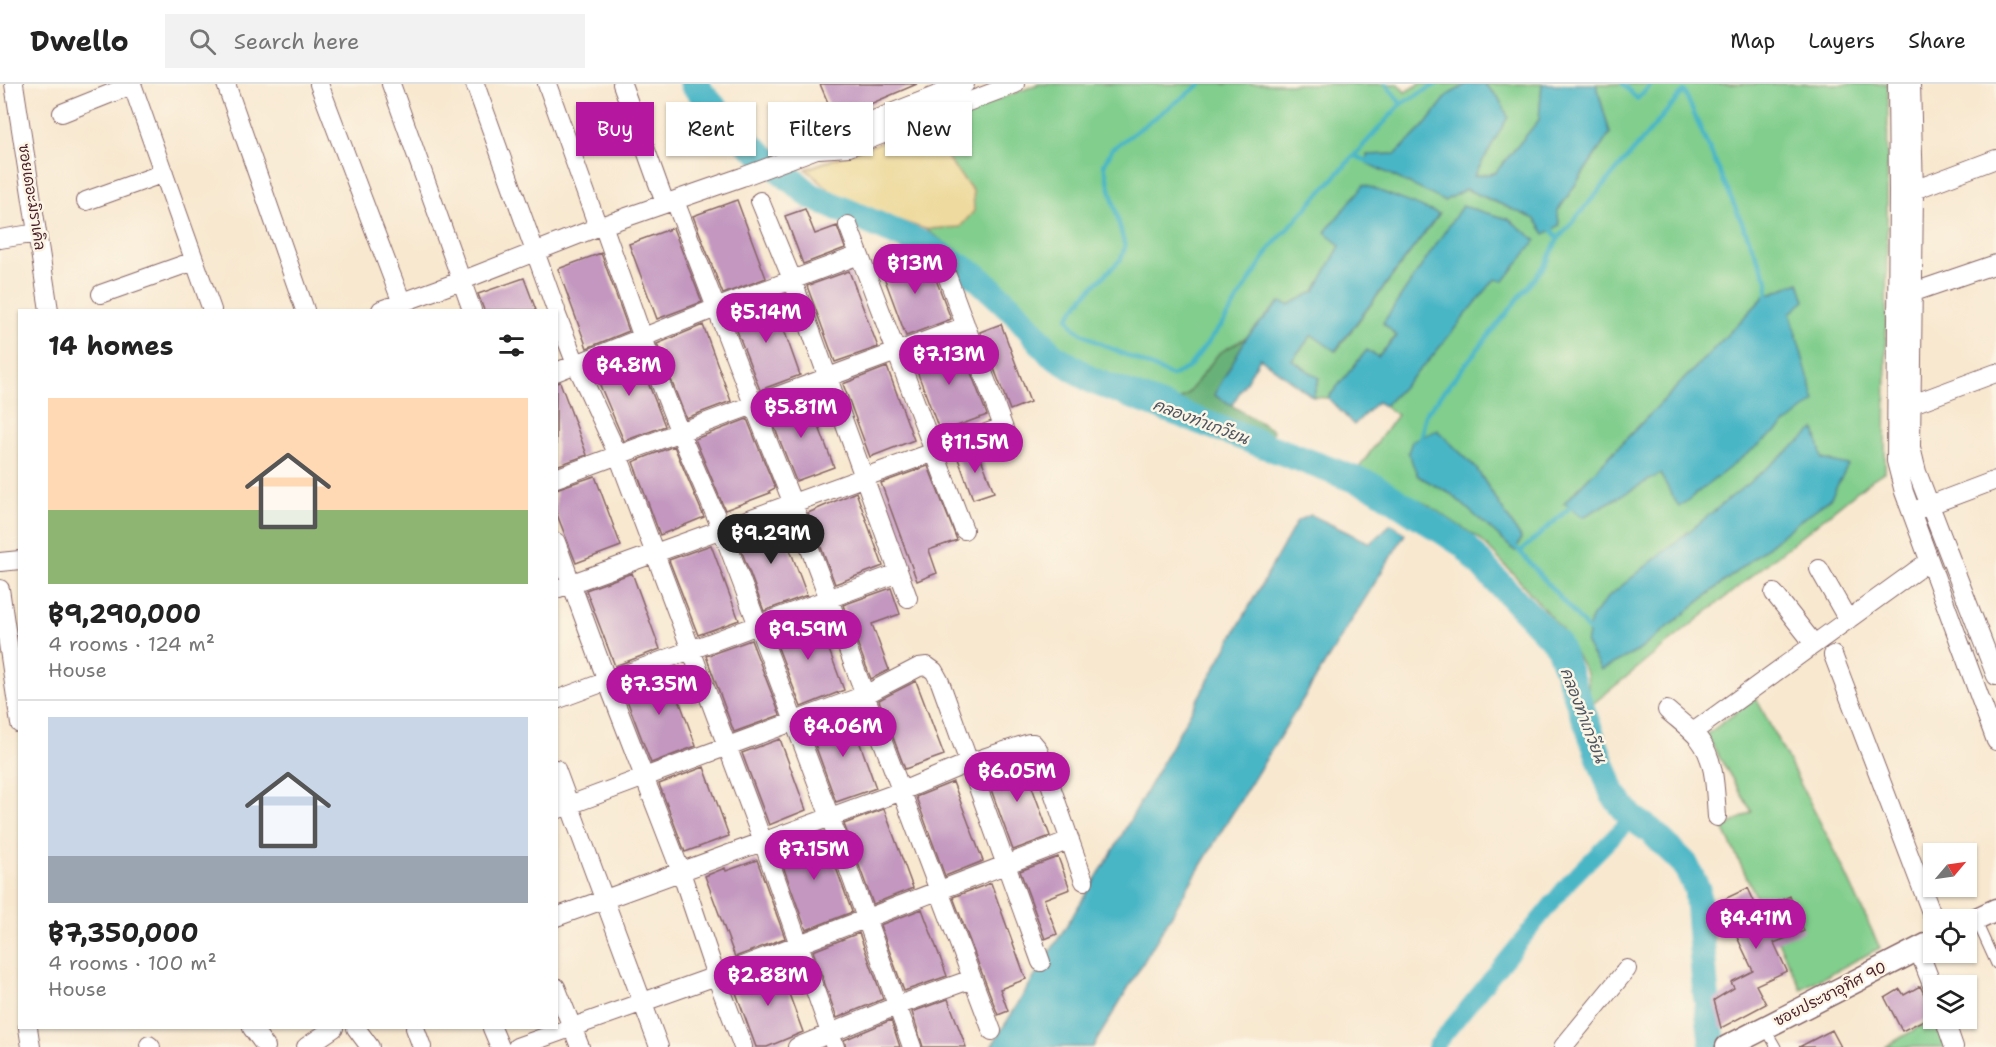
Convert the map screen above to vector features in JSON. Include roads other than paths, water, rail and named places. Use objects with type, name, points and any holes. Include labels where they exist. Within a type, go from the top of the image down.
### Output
[{"type":"street","name":"ซอยเดอะมิราเคิล","points":[[15,84],[49,309]]},
{"type":"street","points":[[226,84],[305,309]]},
{"type":"street","points":[[320,84],[402,303]]},
{"type":"street","points":[[391,84],[472,309]]},
{"type":"street","points":[[475,84],[555,309]]},
{"type":"street","points":[[547,84],[680,433],[722,530],[830,817],[912,1047]]},
{"type":"street","points":[[622,84],[716,308],[793,504],[992,1031]]},
{"type":"street","points":[[880,126],[964,84]]},
{"type":"street","points":[[384,309],[600,226],[814,150],[843,132],[880,126],[980,90],[1015,84]]},
{"type":"street","points":[[1897,84],[1906,191]]},
{"type":"street","points":[[1911,84],[1906,191],[1905,407],[1896,461],[1899,477],[1929,561],[1989,700],[1996,741]]},
{"type":"street","points":[[62,113],[132,85],[212,309]]},
{"type":"street","points":[[1906,191],[1996,159]]},
{"type":"street","points":[[86,201],[164,173]]},
{"type":"street","points":[[760,201],[792,279],[908,598]]},
{"type":"street","points":[[848,225],[964,530]]},
{"type":"street","points":[[0,239],[37,233]]},
{"type":"street","points":[[558,371],[716,308],[859,255]]},
{"type":"street","points":[[101,294],[194,261]]},
{"type":"street","points":[[1906,293],[1996,264]]},
{"type":"street","points":[[946,273],[1010,445]]},
{"type":"street","points":[[558,317],[576,364],[618,456],[763,842],[832,1040]]},
{"type":"street","points":[[558,477],[966,326]]},
{"type":"street","points":[[1905,407],[1996,373]]},
{"type":"street","points":[[1905,407],[1913,457],[1996,676]]},
{"type":"street","points":[[564,586],[1003,427]]},
{"type":"street","points":[[1912,512],[1996,480]]},
{"type":"street","points":[[558,553],[564,586],[607,681],[645,777],[742,1047]]},
{"type":"street","points":[[0,562],[18,560]]},
{"type":"street","points":[[1692,732],[1929,561]]},
{"type":"street","points":[[1819,570],[1848,620]]},
{"type":"street","points":[[558,699],[758,627],[898,573]]},
{"type":"street","points":[[0,589],[18,710]]},
{"type":"street","points":[[1774,593],[1814,644]]},
{"type":"street","points":[[1833,655],[1930,909]]},
{"type":"street","points":[[563,807],[866,694],[927,666],[934,671],[940,682],[1041,962]]},
{"type":"street","points":[[1667,710],[1704,745],[1713,771],[1717,816]]},
{"type":"street","points":[[558,916],[902,791],[968,764],[1033,743],[1038,749],[1084,881]]},
{"type":"street","points":[[558,780],[563,807],[605,899],[659,1047]]},
{"type":"street","points":[[517,1047],[716,976],[1070,840]]},
{"type":"street","points":[[1977,919],[1996,910]]},
{"type":"street","name":"ซอยประชาอุทิศ 90","points":[[1728,1047],[1770,1037],[1923,947]]},
{"type":"street","points":[[1563,1047],[1627,969]]},
{"type":"street","points":[[797,1047],[832,1040],[896,1006],[972,979]]},
{"type":"street","points":[[558,992],[580,1047]]},
{"type":"street","points":[[28,1029],[31,1047]]},
{"type":"street","points":[[253,1029],[266,1047]]},
{"type":"street","points":[[306,1047],[333,1029]]},
{"type":"street","points":[[357,1029],[370,1047]]},
{"type":"street","points":[[415,1029],[422,1047]]},
{"type":"street","points":[[492,1029],[500,1047]]},
{"type":"street","points":[[1948,1029],[1954,1047]]},
{"type":"lane","points":[[1977,932],[1996,964]]},
{"type":"water","points":[[1467,84],[1484,84],[1498,97],[1508,117],[1474,176],[1495,173],[1539,120],[1542,84],[1596,84],[1610,133],[1557,212],[1560,225],[1545,234],[1535,219],[1466,189],[1444,201],[1367,163],[1367,155],[1396,154],[1426,124],[1448,95]]},
{"type":"water","points":[[1364,185],[1439,214],[1335,351],[1312,335],[1292,360],[1319,378],[1313,397],[1260,358],[1232,405],[1214,395],[1247,337],[1280,302],[1289,305],[1315,291],[1340,246],[1325,232]]},
{"type":"water","points":[[1462,206],[1508,219],[1536,240],[1504,281],[1495,279],[1430,359],[1384,406],[1377,402],[1354,425],[1328,398],[1367,350],[1378,357],[1397,336],[1383,323]]},
{"type":"water","points":[[1799,282],[1805,301],[1790,313],[1815,401],[1679,507],[1660,474],[1583,517],[1564,503],[1765,296]]},
{"type":"water","points":[[1815,429],[1822,459],[1848,465],[1830,499],[1798,522],[1638,651],[1601,670],[1586,644],[1591,618],[1608,597]]},
{"type":"water","points":[[1437,430],[1476,468],[1521,538],[1515,551],[1451,494],[1418,476],[1408,453],[1412,441]]},
{"type":"water","points":[[1311,515],[1370,543],[1391,524],[1405,534],[1219,835],[1093,1047],[991,1047],[1114,849],[1297,521]]},
{"type":"waterway","name":"คลองท่าเกวียน","points":[[693,84],[740,136],[811,196],[922,244],[976,276],[1016,313],[1051,354],[1093,381],[1375,487],[1464,545],[1558,645],[1613,794],[1632,818],[1650,830],[1685,864],[1697,889],[1705,986],[1713,1047]]},
{"type":"waterway","points":[[1201,84],[1112,149],[1104,165],[1125,247],[1121,259],[1084,296],[1068,317],[1074,328],[1095,341],[1172,376],[1188,368],[1223,323],[1271,247],[1401,104],[1437,84]]},
{"type":"waterway","points":[[1386,84],[1401,104]]},
{"type":"waterway","points":[[1623,84],[1637,99],[1652,84]]},
{"type":"waterway","points":[[1558,239],[1684,91],[1768,282],[1767,298]]},
{"type":"waterway","points":[[1355,156],[1372,163]]},
{"type":"waterway","points":[[1421,441],[1425,415],[1545,265],[1558,239],[1549,224]]},
{"type":"waterway","points":[[1520,552],[1574,504]]},
{"type":"waterway","points":[[1514,545],[1591,633]]},
{"type":"waterway","points":[[1435,1047],[1569,882],[1632,818]]}]
